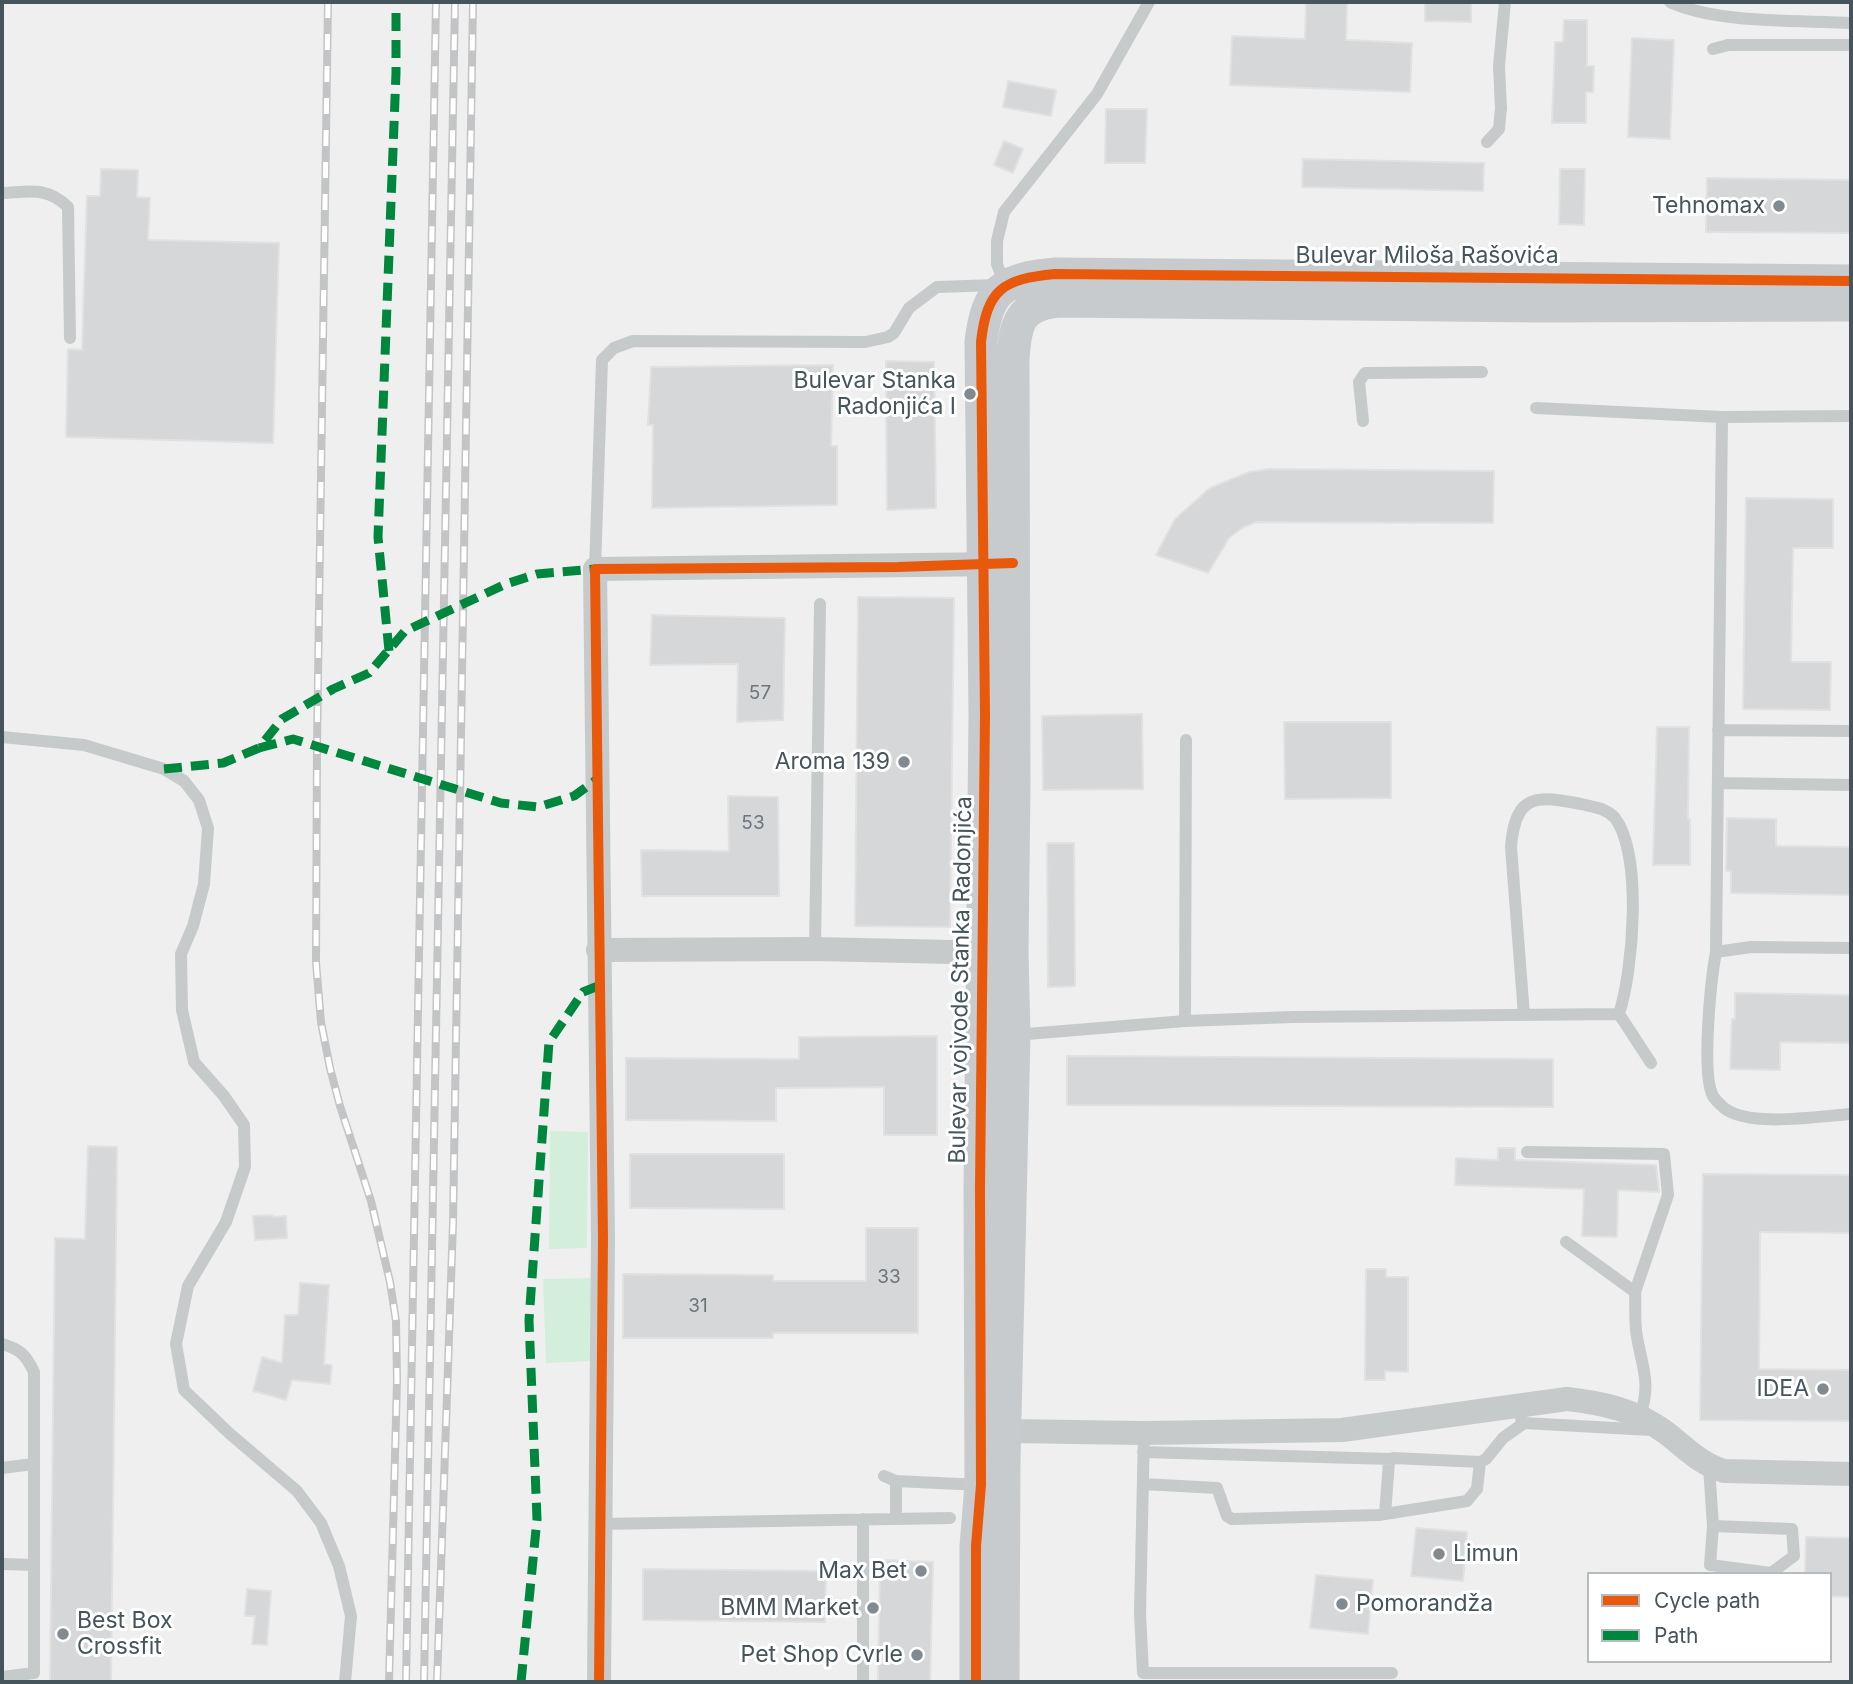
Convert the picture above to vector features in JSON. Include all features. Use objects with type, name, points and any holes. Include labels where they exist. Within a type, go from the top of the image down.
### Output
[{"type":"street","name":"Bulevar Miloša Rašovića","points":[[1851,281],[1055,274],[1021,278],[1014,300],[1539,306],[1851,305]]},
{"type":"street","name":"Bulevar vojvode Stanka Radonjića","points":[[1003,1682],[979,1188],[997,953],[985,715],[998,564],[981,342],[988,307],[1014,300]]},
{"type":"street","points":[[598,1682],[603,1238],[595,569],[998,564]]},
{"type":"street","points":[[598,950],[816,949],[997,953]]},
{"type":"street","name":"Bulevar vojvode Stanka Radonjića","points":[[976,1682],[976,1546],[1005,1432],[1014,1035],[997,953]]},
{"type":"street","points":[[1005,1432],[1143,1443],[1342,1430],[1519,1414],[1567,1399],[1620,1408],[1664,1432],[1709,1467],[1736,1472],[1851,1474]]},
{"type":"lane","points":[[1014,300],[997,264],[1004,212],[1097,94],[1149,2]]},
{"type":"lane","points":[[1488,142],[1499,129],[1499,66],[1505,2]]},
{"type":"lane","points":[[1670,2],[1686,9],[1718,16],[1851,23]]},
{"type":"lane","points":[[1713,49],[1728,45],[1851,44]]},
{"type":"lane","points":[[2,193],[44,191],[57,197],[68,207],[70,338]]},
{"type":"lane","points":[[595,569],[602,360],[614,348],[633,341],[866,342],[894,333],[909,308],[937,288],[1014,300]]},
{"type":"lane","points":[[1363,422],[1359,382],[1365,373],[1482,372]]},
{"type":"lane","points":[[1536,408],[1722,417],[1851,416]]},
{"type":"lane","points":[[1722,417],[1716,951],[1710,992],[1708,1079],[1713,1097],[1725,1109],[1747,1117],[1851,1114]]},
{"type":"lane","points":[[816,949],[820,604]]},
{"type":"lane","points":[[1718,730],[1851,731]]},
{"type":"lane","points":[[2,737],[84,745],[164,769],[184,781],[199,800],[208,828],[204,884],[193,926],[181,954],[182,1010],[194,1062],[244,1125],[245,1167],[226,1222],[188,1286],[176,1344],[184,1390],[297,1491],[321,1523],[339,1566],[351,1616],[345,1682]]},
{"type":"lane","points":[[1185,1021],[1186,740]]},
{"type":"lane","points":[[1718,783],[1851,785]]},
{"type":"lane","points":[[1524,1015],[1511,847],[1516,818],[1523,808],[1534,800],[1549,798],[1600,808],[1609,812],[1617,821],[1632,866],[1628,979],[1619,1014],[1651,1063]]},
{"type":"lane","points":[[1716,951],[1751,947],[1851,948]]},
{"type":"lane","points":[[1014,1035],[1185,1021],[1293,1017],[1619,1014]]},
{"type":"lane","points":[[1527,1152],[1664,1154],[1668,1195],[1636,1293],[1636,1334],[1646,1372],[1646,1398],[1640,1418]]},
{"type":"lane","points":[[1566,1242],[1636,1293]]},
{"type":"lane","points":[[2,1344],[17,1348],[27,1356],[34,1372],[34,1677],[2,1676]]},
{"type":"lane","points":[[1392,1673],[1256,1678],[1143,1678],[1140,1613],[1143,1443],[1391,1460],[1395,1457],[1480,1462],[1486,1459],[1519,1414],[1664,1432]]},
{"type":"lane","points":[[1385,1514],[1391,1460]]},
{"type":"lane","points":[[1143,1484],[1215,1487],[1219,1491],[1227,1516],[1232,1519],[1385,1514],[1467,1501],[1477,1489],[1480,1462]]},
{"type":"lane","points":[[2,1468],[33,1464]]},
{"type":"lane","points":[[1709,1467],[1713,1526],[1710,1565],[1763,1572]]},
{"type":"lane","points":[[895,1519],[890,1478],[992,1485]]},
{"type":"lane","points":[[599,1524],[950,1518]]},
{"type":"lane","points":[[863,1519],[863,1682]]},
{"type":"lane","points":[[1713,1526],[1792,1529],[1794,1556],[1772,1572]]},
{"type":"lane","points":[[2,1564],[34,1565]]},
{"type":"green space","points":[[550,1131],[588,1132],[587,1248],[549,1249]]},
{"type":"green space","points":[[591,1278],[594,1361],[546,1363],[543,1279]]},
{"type":"building","points":[[1306,2],[1347,2],[1346,40],[1412,43],[1410,92],[1230,85],[1232,36],[1305,39]]},
{"type":"building","points":[[1425,2],[1471,2],[1471,22],[1425,21]]},
{"type":"building","points":[[1564,20],[1587,20],[1587,66],[1594,66],[1593,92],[1586,92],[1586,123],[1552,123],[1555,42],[1563,42]]},
{"type":"building","points":[[1632,38],[1674,40],[1670,139],[1628,137]]},
{"type":"building","points":[[1008,81],[1056,90],[1051,116],[1003,107]]},
{"type":"building","points":[[1106,109],[1147,109],[1145,163],[1105,163]]},
{"type":"building","points":[[1004,141],[1023,149],[1013,173],[994,165]]},
{"type":"building","points":[[1303,159],[1484,163],[1483,191],[1302,187]]},
{"type":"building","points":[[101,169],[138,170],[137,197],[150,198],[148,240],[279,243],[273,443],[66,437],[68,349],[82,350],[87,196],[100,196]]},
{"type":"building","points":[[1560,169],[1585,169],[1584,225],[1559,224]]},
{"type":"building","name":"Tehnomax","points":[[1707,178],[1851,180],[1851,233],[1706,232]]},
{"type":"building","points":[[886,361],[934,362],[936,508],[887,510]]},
{"type":"building","points":[[833,365],[831,446],[837,446],[837,505],[652,508],[653,425],[648,425],[651,367]]},
{"type":"building","points":[[1270,469],[1494,471],[1493,523],[1256,522],[1229,538],[1208,573],[1156,555],[1175,519],[1210,488],[1249,472]]},
{"type":"building","points":[[1746,498],[1833,499],[1833,548],[1793,548],[1791,662],[1831,662],[1830,710],[1743,709]]},
{"type":"building","name":"Aroma 139","points":[[858,597],[954,598],[950,927],[855,926]]},
{"type":"building","points":[[652,615],[785,618],[783,720],[737,722],[738,664],[650,665]]},
{"type":"building","points":[[1142,714],[1143,789],[1043,790],[1042,716]]},
{"type":"building","points":[[1284,722],[1391,722],[1391,798],[1285,799]]},
{"type":"building","points":[[1657,727],[1689,727],[1690,865],[1653,865]]},
{"type":"building","points":[[728,796],[778,797],[779,896],[642,896],[641,850],[729,851]]},
{"type":"building","points":[[1727,818],[1776,819],[1776,846],[1851,847],[1851,895],[1731,893],[1731,871],[1726,871]]},
{"type":"building","points":[[1047,843],[1074,843],[1075,986],[1048,987]]},
{"type":"building","points":[[1735,993],[1851,995],[1851,1043],[1780,1042],[1780,1070],[1730,1069]]},
{"type":"building","points":[[937,1036],[937,1135],[884,1135],[884,1087],[776,1088],[776,1121],[626,1120],[626,1058],[799,1059],[799,1037]]},
{"type":"building","points":[[1067,1056],[1553,1059],[1553,1107],[1067,1105]]},
{"type":"building","points":[[88,1146],[117,1147],[111,1682],[50,1682],[55,1238],[85,1239]]},
{"type":"building","points":[[1498,1148],[1515,1148],[1515,1160],[1656,1165],[1659,1192],[1618,1190],[1617,1237],[1582,1236],[1584,1189],[1455,1185],[1456,1158],[1498,1160]]},
{"type":"building","points":[[630,1154],[784,1154],[784,1209],[630,1208]]},
{"type":"building","points":[[1703,1174],[1851,1175],[1851,1233],[1760,1232],[1759,1369],[1851,1370],[1851,1421],[1700,1420]]},
{"type":"building","points":[[253,1216],[286,1216],[287,1238],[255,1240]]},
{"type":"building","points":[[866,1228],[918,1228],[918,1333],[773,1333],[773,1338],[623,1338],[623,1274],[773,1275],[773,1281],[866,1281]]},
{"type":"building","points":[[1366,1269],[1386,1269],[1386,1277],[1408,1277],[1408,1372],[1385,1371],[1385,1380],[1365,1380]]},
{"type":"building","points":[[300,1283],[329,1285],[324,1364],[332,1365],[330,1384],[292,1380],[286,1400],[253,1391],[262,1357],[282,1363],[285,1315],[298,1315]]},
{"type":"building","name":"Limun","points":[[1416,1528],[1467,1532],[1463,1581],[1411,1576]]},
{"type":"building","points":[[1806,1537],[1851,1538],[1851,1597],[1832,1596],[1832,1572],[1805,1572]]},
{"type":"building","points":[[880,1560],[933,1562],[930,1682],[878,1682]]},
{"type":"building","points":[[643,1569],[826,1571],[825,1622],[643,1620]]},
{"type":"building","name":"Pomorandža","points":[[1316,1575],[1373,1580],[1368,1634],[1310,1628]]},
{"type":"building","points":[[247,1589],[271,1591],[267,1645],[252,1644],[255,1616],[245,1616]]},
{"type":"railway","points":[[328,2],[316,962],[321,1022],[330,1068],[371,1201],[396,1321],[397,1380],[389,1682]]},
{"type":"railway","points":[[406,1682],[436,2]]},
{"type":"railway","points":[[424,1682],[455,2]]},
{"type":"railway","points":[[437,1682],[453,1223],[473,2]]},
{"type":"marked path","points":[[389,651],[378,537],[396,73],[396,2]]},
{"type":"marked path","points":[[164,769],[223,763],[259,748],[282,719],[333,689],[369,673],[405,631],[506,584],[537,574],[595,569]]},
{"type":"marked path","points":[[259,748],[293,739],[501,803],[538,807],[574,796],[596,780]]},
{"type":"marked path","points":[[521,1682],[537,1519],[529,1320],[549,1042],[583,992],[598,986]]},
{"type":"cycle path","points":[[976,1682],[976,1546],[981,1485],[980,1188],[985,715],[981,342],[993,299],[1001,290],[1022,279],[1055,274],[1851,281]]},
{"type":"cycle path","points":[[599,1682],[603,1238],[595,569],[898,567],[1013,563]]},
{"type":"place","name":"Tehnomax","points":[[1779,206]]},
{"type":"place","name":"Bulevar Stanka Radonjića I","points":[[970,394]]},
{"type":"place","name":"Aroma 139","points":[[904,762]]},
{"type":"place","name":"IDEA","points":[[1823,1389]]},
{"type":"place","name":"Limun","points":[[1439,1554]]},
{"type":"place","name":"Max Bet","points":[[921,1571]]},
{"type":"place","name":"Pomorandža","points":[[1342,1604]]},
{"type":"place","name":"BMM Market","points":[[873,1608]]},
{"type":"place","name":"Best Box Crossfit","points":[[63,1634]]},
{"type":"place","name":"Pet Shop Cvrle","points":[[917,1655]]}]
